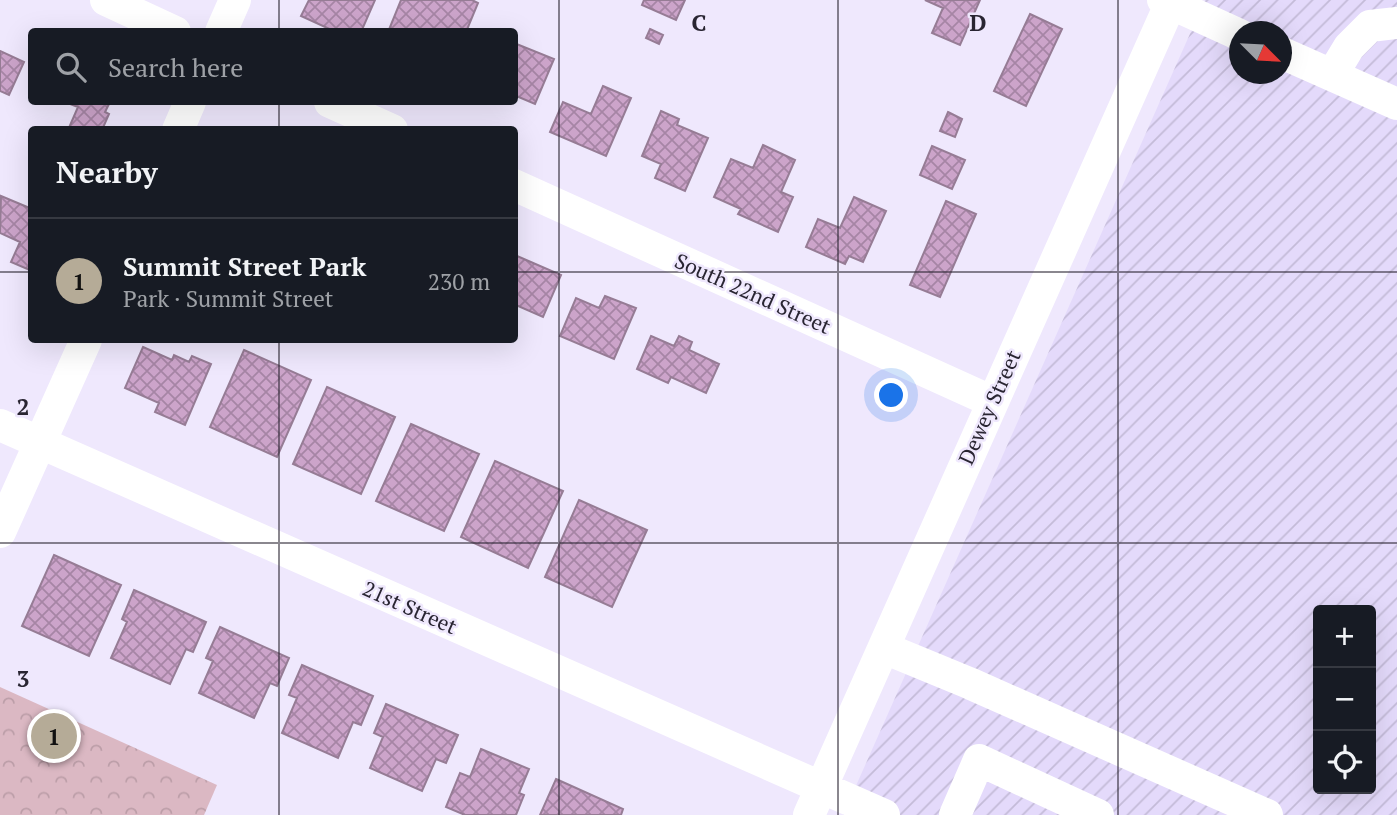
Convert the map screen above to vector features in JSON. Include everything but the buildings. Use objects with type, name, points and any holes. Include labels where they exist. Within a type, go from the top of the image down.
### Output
[{"type":"street","points":[[107,0],[166,28]]},
{"type":"street","points":[[222,28],[235,0]]},
{"type":"street","points":[[1168,1],[1229,30]]},
{"type":"street","name":"Dewey Street","points":[[815,802],[1168,1]]},
{"type":"street","points":[[1332,75],[1349,47],[1370,26],[1397,23]]},
{"type":"street","points":[[1292,57],[1397,104]]},
{"type":"street","points":[[179,126],[189,105]]},
{"type":"street","points":[[337,105],[383,126]]},
{"type":"street","name":"South 22nd Street","points":[[518,187],[991,401]]},
{"type":"street","points":[[0,532],[85,343]]},
{"type":"street","name":"21st Street","points":[[0,425],[815,802],[884,815]]},
{"type":"street","points":[[884,648],[969,682],[1267,815]]},
{"type":"street","points":[[955,815],[979,761],[1098,815]]},
{"type":"shaded area","points":[[1205,0],[1397,0],[1397,815],[843,815]]},
{"type":"green space","points":[[0,687],[217,785],[204,815],[0,815]]},
{"type":"place","name":"Summit Street Park","points":[[54,736]]}]
